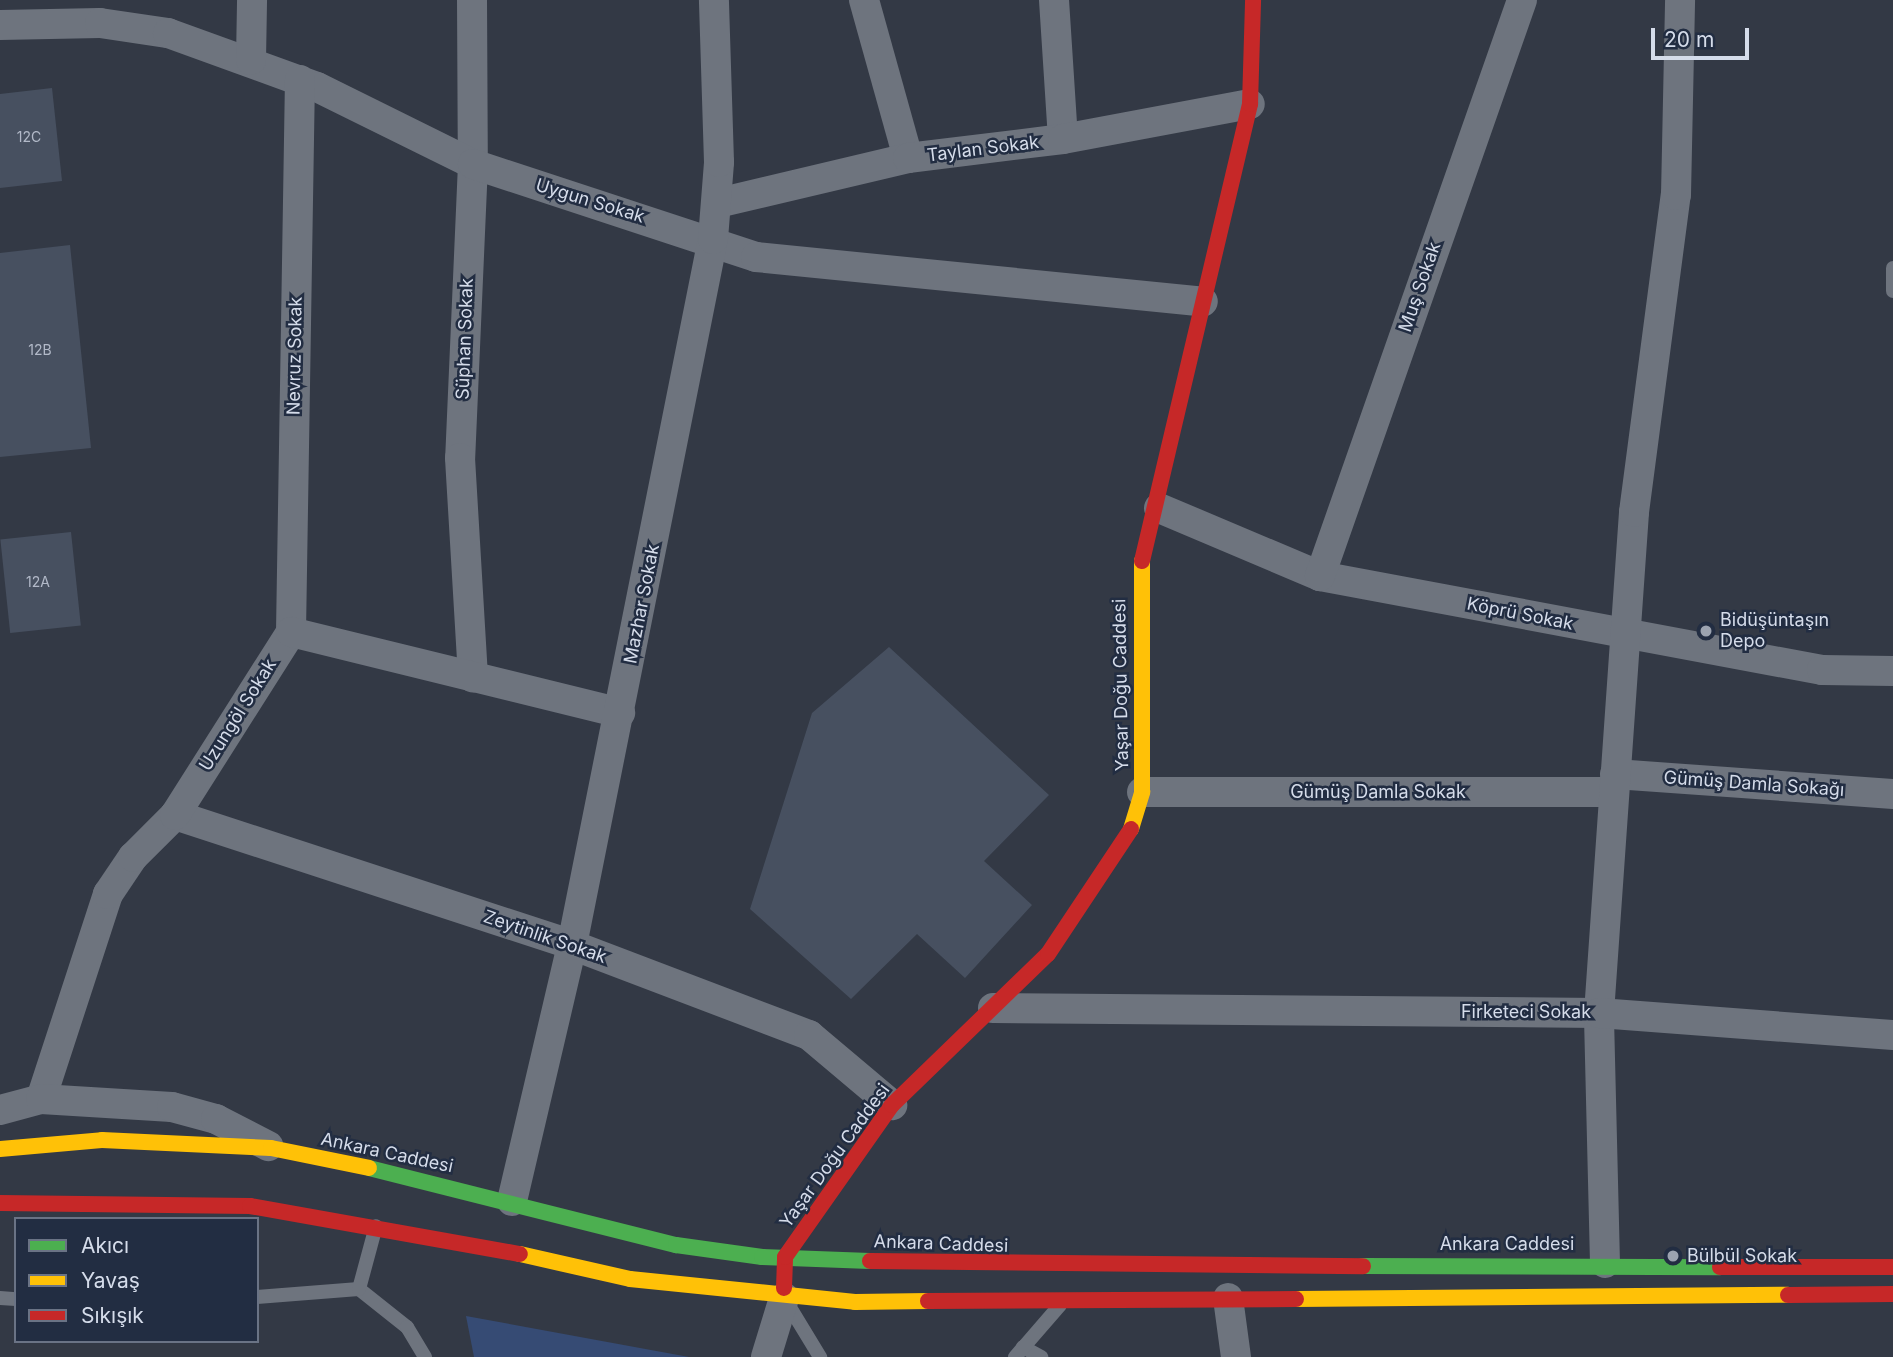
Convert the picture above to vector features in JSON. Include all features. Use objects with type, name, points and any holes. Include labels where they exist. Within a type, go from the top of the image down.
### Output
[{"type":"main road","name":"Yaşar Doğu Caddesi","points":[[785,1257],[892,1105],[1048,954],[1133,825],[1142,792],[1137,604],[1144,540],[1159,508],[1203,302],[1250,104],[1253,0]]},
{"type":"main road","name":"Ankara Caddesi","points":[[0,1149],[102,1140],[271,1147],[512,1200],[676,1245],[785,1257],[1006,1266],[1605,1263],[1893,1267]]},
{"type":"main road","points":[[0,1203],[198,1203],[377,1225],[629,1279],[784,1298],[1063,1301],[1893,1294]]},
{"type":"main road","points":[[784,1298],[785,1257]]},
{"type":"street","points":[[251,60],[252,0]]},
{"type":"street","name":"Süphan Sokak","points":[[472,0],[473,164],[460,458],[473,678]]},
{"type":"street","name":"Mazhar Sokak","points":[[512,1200],[572,945],[621,713],[713,239],[718,203],[714,0]]},
{"type":"street","points":[[864,0],[908,159]]},
{"type":"street","points":[[1054,0],[1063,139]]},
{"type":"street","name":"Muş Sokak","points":[[1320,576],[1522,0]]},
{"type":"street","name":"Firketeci Sokak","points":[[993,1008],[1599,1013],[1634,512],[1676,195],[1680,0]]},
{"type":"street","name":"Uygun Sokak","points":[[11,16],[100,23],[168,33],[251,60],[300,80],[473,164],[713,239],[756,257],[820,267],[1203,302]]},
{"type":"street","name":"Nevruz Sokak","points":[[290,632],[300,80]]},
{"type":"street","name":"Taylan Sokak","points":[[718,203],[908,159],[1063,139],[1250,104]]},
{"type":"street","name":"Köprü Sokak","points":[[1159,508],[1320,576],[1822,670],[1893,671]]},
{"type":"street","points":[[290,632],[621,713]]},
{"type":"street","name":"Uzungöl Sokak","points":[[41,1099],[108,894],[132,857],[175,815],[290,632]]},
{"type":"street","name":"Gümüş Damla Sokak","points":[[1142,792],[1615,783]]},
{"type":"street","name":"Gümüş Damla Sokağı","points":[[1615,783],[1893,794]]},
{"type":"street","name":"Zeytinlik Sokak","points":[[175,815],[572,945],[809,1035],[892,1105]]},
{"type":"street","points":[[1605,1263],[1599,1013],[1893,1035]]},
{"type":"street","points":[[0,1110],[41,1099],[172,1107],[216,1119],[271,1147]]},
{"type":"street","points":[[766,1357],[784,1298]]},
{"type":"street","points":[[1228,1298],[1236,1357]]},
{"type":"lane","points":[[1893,268],[1893,291]]},
{"type":"lane","points":[[359,1289],[377,1225]]},
{"type":"lane","points":[[259,1297],[359,1289],[407,1327],[425,1357]]},
{"type":"lane","points":[[784,1298],[820,1357]]},
{"type":"lane","points":[[1041,1357],[1019,1352],[1063,1301]]},
{"type":"shaded area","points":[[466,1316],[689,1357],[474,1357]]},
{"type":"building","points":[[52,88],[62,181],[0,188],[0,94]]},
{"type":"building","points":[[70,245],[91,448],[0,457],[0,253]]},
{"type":"building","points":[[71,532],[81,625],[10,633],[0,539]]},
{"type":"building","points":[[889,647],[1049,795],[984,861],[1032,905],[965,978],[917,934],[851,999],[750,909],[812,713]]},
{"type":"traffic: fast","points":[[369,1168],[676,1245],[762,1257],[870,1261]]},
{"type":"traffic: fast","points":[[1363,1266],[1720,1267]]},
{"type":"traffic: slow","points":[[1131,829],[1142,792],[1142,561]]},
{"type":"traffic: slow","points":[[0,1149],[102,1140],[271,1148],[369,1168]]},
{"type":"traffic: slow","points":[[520,1254],[630,1279],[855,1302],[928,1301]]},
{"type":"traffic: slow","points":[[1296,1299],[1788,1295]]},
{"type":"traffic: jam","points":[[1142,561],[1250,104],[1253,0]]},
{"type":"traffic: jam","points":[[784,1288],[785,1257],[892,1105],[1048,954],[1131,829]]},
{"type":"traffic: jam","points":[[0,1203],[250,1206],[520,1254]]},
{"type":"traffic: jam","points":[[870,1261],[1363,1266]]},
{"type":"traffic: jam","points":[[1720,1267],[1893,1267]]},
{"type":"traffic: jam","points":[[1788,1295],[1893,1294]]},
{"type":"traffic: jam","points":[[928,1301],[1296,1299]]},
{"type":"place","name":"Bidüşüntaşın Depo","points":[[1706,631]]},
{"type":"place","name":"Bülbül Sokak","points":[[1673,1256]]}]
